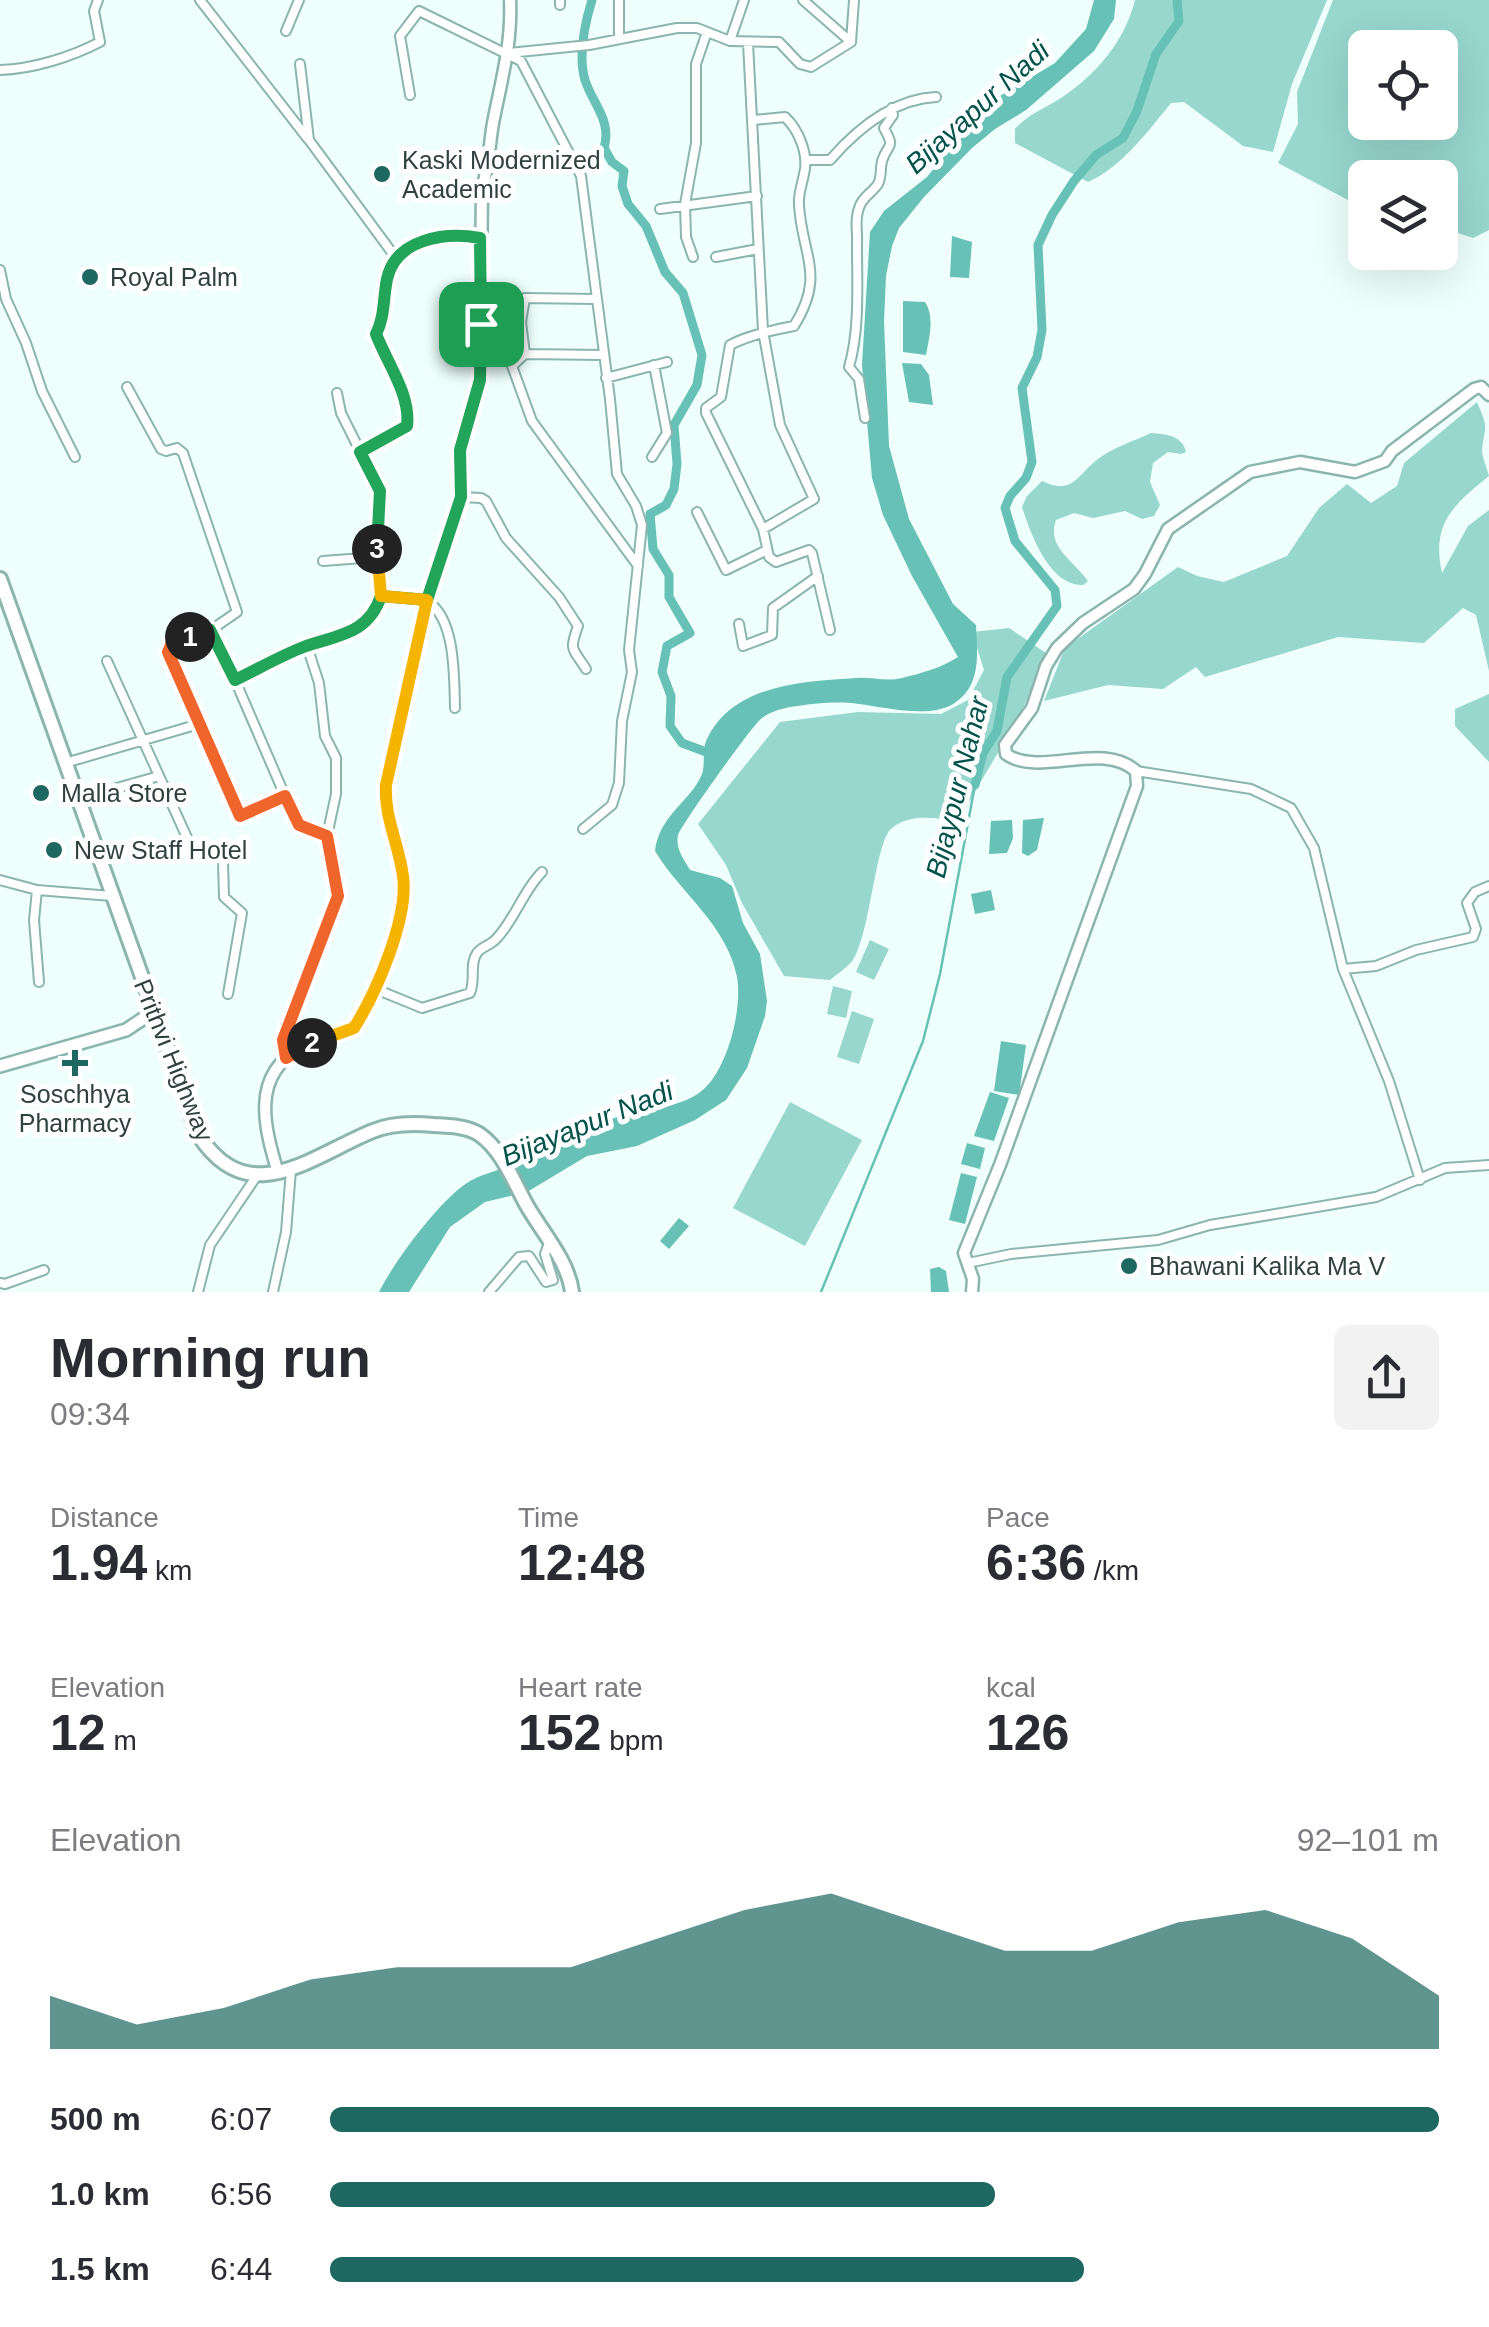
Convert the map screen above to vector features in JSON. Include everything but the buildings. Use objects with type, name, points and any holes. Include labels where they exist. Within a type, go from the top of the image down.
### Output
[{"type":"highway","name":"Prithvi Highway","points":[[0,579],[5,608],[198,1134],[206,1146],[230,1168],[258,1174],[285,1172],[374,1130],[392,1126],[427,1124],[473,1130],[489,1143],[511,1174],[568,1276],[572,1292]]},
{"type":"main road","points":[[285,1172],[264,1129],[263,1108],[270,1085],[286,1058],[300,1048],[354,1028],[394,944],[400,922],[404,878],[388,812],[386,785],[427,600],[461,497],[460,450],[480,380],[482,188],[490,164],[494,117],[509,53],[510,0]]},
{"type":"main road","points":[[972,1292],[964,1254],[1137,786],[1136,771],[1122,762],[1024,762],[1006,754],[1005,745],[1032,708],[1046,666],[1064,641],[1084,623],[1134,589],[1168,529],[1250,472],[1300,462],[1354,472],[1386,460],[1392,451],[1478,387],[1489,396]]},
{"type":"main road","points":[[0,1066],[126,1030],[153,1012]]},
{"type":"street","points":[[0,70],[15,70],[100,42],[94,12],[98,0]]},
{"type":"street","points":[[200,0],[396,258]]},
{"type":"street","points":[[286,32],[299,0]]},
{"type":"street","points":[[619,0],[619,39]]},
{"type":"street","points":[[730,41],[744,0]]},
{"type":"street","points":[[803,0],[851,42]]},
{"type":"street","points":[[851,42],[854,0]]},
{"type":"street","points":[[410,95],[400,36],[416,12],[432,16],[522,61],[581,176],[616,474],[640,514],[629,650],[632,672],[622,721],[618,782],[612,805],[583,829]]},
{"type":"street","points":[[509,53],[697,28],[730,41],[779,42],[800,64],[811,67],[851,42]]},
{"type":"street","points":[[693,257],[686,237],[685,204],[696,143],[696,64],[707,32]]},
{"type":"street","points":[[748,44],[763,331],[780,425],[814,499],[763,529]]},
{"type":"street","points":[[300,64],[309,140]]},
{"type":"street","points":[[806,160],[830,160],[858,132],[892,108],[920,98],[936,98]]},
{"type":"street","points":[[865,418],[859,379],[850,366],[857,318],[858,248],[854,226],[861,202],[878,184],[882,160],[890,149],[891,140],[884,128],[893,115],[892,108]]},
{"type":"street","points":[[754,120],[787,118],[800,140],[806,160],[798,207],[812,269],[811,281],[796,324],[763,331],[730,345],[721,397],[706,410],[763,529],[769,557],[776,562],[809,550],[830,630]]},
{"type":"street","points":[[660,209],[756,196]]},
{"type":"street","points":[[360,452],[407,426],[406,400],[376,334],[384,318],[388,274],[396,258],[435,236],[458,234],[480,238]]},
{"type":"street","points":[[716,257],[758,250]]},
{"type":"street","points":[[0,270],[6,299],[18,320],[42,391],[75,458]]},
{"type":"street","points":[[524,354],[521,322],[526,298],[595,299]]},
{"type":"street","points":[[481,324],[521,322]]},
{"type":"street","points":[[602,355],[524,354],[512,366],[532,422],[638,566]]},
{"type":"street","points":[[606,378],[668,362]]},
{"type":"street","points":[[652,457],[667,433],[654,366]]},
{"type":"street","points":[[127,388],[160,447],[166,451],[177,448],[182,454],[237,612],[210,630],[168,648],[240,816],[285,796]]},
{"type":"street","points":[[235,680],[307,646],[355,630],[376,611],[381,596],[376,557],[380,491],[341,414],[336,393]]},
{"type":"street","points":[[461,497],[486,501],[506,538],[573,615],[578,626],[572,646],[586,669]]},
{"type":"street","points":[[697,512],[726,570],[767,550]]},
{"type":"street","points":[[323,562],[376,557]]},
{"type":"street","points":[[739,624],[743,646],[772,635],[772,604],[818,576]]},
{"type":"street","points":[[381,596],[427,600],[444,622],[454,658],[455,708]]},
{"type":"street","points":[[210,630],[299,825],[327,836]]},
{"type":"street","points":[[286,1058],[283,1040],[338,896],[327,836],[336,794],[336,758],[324,736],[319,684],[307,646]]},
{"type":"street","points":[[107,661],[194,853],[218,855],[223,862],[224,897],[242,913],[228,994]]},
{"type":"street","points":[[65,763],[199,724]]},
{"type":"street","points":[[1136,771],[1251,789],[1291,808],[1320,865],[1344,969],[1389,1082],[1420,1180]]},
{"type":"street","points":[[78,799],[159,776]]},
{"type":"street","points":[[373,988],[422,1008],[470,992],[474,982],[473,959],[499,936],[542,872]]},
{"type":"street","points":[[0,880],[37,890],[75,890],[112,896]]},
{"type":"street","points":[[1344,969],[1376,966],[1416,950],[1473,937],[1476,929],[1467,904],[1475,892],[1489,886]]},
{"type":"street","points":[[37,890],[34,920],[39,982]]},
{"type":"street","points":[[968,1263],[1038,1250],[1158,1240],[1210,1225],[1376,1196],[1445,1168],[1489,1166]]},
{"type":"street","points":[[273,1292],[286,1232],[285,1172]]},
{"type":"street","points":[[198,1292],[210,1244],[258,1174]]},
{"type":"street","points":[[489,1292],[519,1257],[529,1256],[546,1282],[552,1280],[545,1254],[549,1243]]},
{"type":"street","points":[[0,1283],[44,1270]]},
{"type":"shaded area","points":[[1094,0],[1116,0],[1114,19],[1094,51],[1026,110],[972,148],[924,197],[899,228],[886,276],[889,446],[909,519],[953,604],[976,625],[976,666],[970,686],[956,702],[934,710],[828,703],[784,708],[762,718],[704,795],[677,840],[690,870],[720,878],[732,886],[743,923],[760,954],[767,1001],[765,1016],[747,1068],[726,1100],[695,1120],[637,1146],[587,1156],[527,1192],[485,1202],[450,1227],[409,1292],[379,1292],[419,1232],[470,1181],[609,1120],[686,1100],[707,1086],[716,1074],[735,1024],[738,991],[732,958],[714,926],[655,851],[663,827],[702,774],[706,742],[720,719],[735,706],[773,689],[837,679],[896,679],[931,670],[958,657],[912,576],[883,515],[872,478],[862,365],[870,232],[884,211],[927,177],[1000,96],[1055,63],[1086,29]]},
{"type":"shaded area","points":[[1135,0],[1327,0],[1292,84],[1273,152],[1243,146],[1184,102],[1171,103],[1123,158],[1088,182],[1015,143],[1015,129],[1020,124],[1074,89],[1097,68],[1124,29]]},
{"type":"shaded area","points":[[1333,0],[1489,0],[1489,230],[1473,238],[1458,233],[1458,160],[1348,160],[1348,200],[1278,163],[1298,124],[1297,92]]},
{"type":"shaded area","points":[[952,236],[972,242],[969,278],[950,277]]},
{"type":"shaded area","points":[[903,301],[925,302],[928,308],[926,355],[903,352]]},
{"type":"shaded area","points":[[902,363],[921,364],[929,375],[933,405],[909,402]]},
{"type":"shaded area","points":[[1477,402],[1485,423],[1482,453],[1489,476],[1448,517],[1439,556],[1442,573],[1468,526],[1489,510],[1489,671],[1476,615],[1463,608],[1424,643],[1338,637],[1205,677],[1196,667],[1163,689],[1108,685],[1044,701],[1065,648],[1178,567],[1224,582],[1287,556],[1319,508],[1347,484],[1371,503],[1397,486],[1404,463]]},
{"type":"shaded area","points":[[1151,433],[1177,439],[1186,452],[1168,452],[1153,463],[1150,482],[1160,505],[1154,516],[1142,519],[1125,511],[1093,518],[1074,513],[1056,520],[1058,546],[1088,581],[1083,585],[1071,583],[1044,557],[1022,507],[1027,496],[1042,481],[1061,486],[1074,482],[1104,455]]},
{"type":"shaded area","points":[[1009,628],[1046,653],[1018,718],[959,821],[916,818],[892,828],[881,850],[864,929],[853,960],[830,980],[784,976],[742,903],[726,865],[698,824],[780,722],[858,712],[941,714],[968,700],[984,670],[972,632]]},
{"type":"shaded area","points":[[1489,694],[1489,762],[1455,726],[1455,709]]},
{"type":"shaded area","points":[[1044,818],[1037,850],[1028,856],[1022,853],[1023,820]]},
{"type":"shaded area","points":[[1012,820],[1013,838],[1007,853],[989,854],[991,821]]},
{"type":"shaded area","points":[[991,890],[995,910],[975,914],[971,894]]},
{"type":"shaded area","points":[[870,940],[889,949],[874,980],[856,972]]},
{"type":"shaded area","points":[[833,986],[852,991],[846,1018],[827,1014]]},
{"type":"shaded area","points":[[852,1011],[874,1019],[859,1064],[837,1057]]},
{"type":"shaded area","points":[[1001,1041],[1026,1045],[1019,1095],[994,1091]]},
{"type":"shaded area","points":[[990,1092],[1009,1098],[994,1141],[974,1136]]},
{"type":"shaded area","points":[[790,1102],[862,1140],[805,1246],[733,1208]]},
{"type":"shaded area","points":[[967,1143],[985,1148],[980,1169],[961,1164]]},
{"type":"shaded area","points":[[961,1173],[977,1177],[965,1224],[949,1220]]},
{"type":"shaded area","points":[[679,1218],[689,1226],[669,1249],[660,1241]]},
{"type":"shaded area","points":[[939,1267],[946,1271],[949,1292],[931,1292],[930,1269]]},
{"type":"waterway","points":[[592,0],[582,61],[585,80],[604,121],[604,148],[612,162],[624,171],[622,186],[628,204],[646,226],[665,272],[683,293],[702,355],[697,385],[674,425],[674,489],[666,505],[650,514],[653,549],[669,575],[669,597],[690,633],[667,646],[662,672],[671,696],[670,726],[682,743],[709,753]]},
{"type":"waterway","name":"Bijaypur Nahar","points":[[975,785],[983,753],[997,731],[1007,677],[1057,606],[1055,590],[1015,541],[1005,508],[1032,462],[1022,388],[1037,357],[1042,330],[1038,245],[1074,181],[1096,155],[1123,138],[1137,111],[1156,54],[1179,21],[1177,0]]},
{"type":"waterway","name":"Bijaypur Nahar","points":[[821,1292],[923,1041],[940,974],[975,785]]},
{"type":"place","name":"Kaski Modernized Academic","points":[[382,174]]},
{"type":"place","name":"Royal Palm","points":[[90,277]]},
{"type":"place","name":"Malla Store","points":[[41,793]]},
{"type":"place","name":"New Staff Hotel","points":[[54,850]]},
{"type":"place","name":"Soschhya Pharmacy","points":[[75,1063]]},
{"type":"place","name":"Bhawani Kalika Ma V","points":[[1129,1266]]},
{"type":"route","points":[[481,324],[480,238],[458,234],[435,236],[396,258],[388,274],[384,318],[376,334],[406,400],[407,426],[360,452],[380,491],[376,572],[381,596],[398,596],[427,600],[386,785],[388,812],[404,878],[400,922],[394,944],[354,1028],[300,1048],[286,1058],[283,1040],[338,896],[327,836],[299,825],[285,796],[240,816],[168,648],[210,630],[235,680],[307,646],[355,630],[376,611],[381,596],[427,600],[461,497],[462,436],[483,364],[481,324]]},
{"type":"water label","name":"Bijayapur Nadi","points":[[977,107]]},
{"type":"water label","name":"Bijayapur Nadi","points":[[587,1123]]}]
